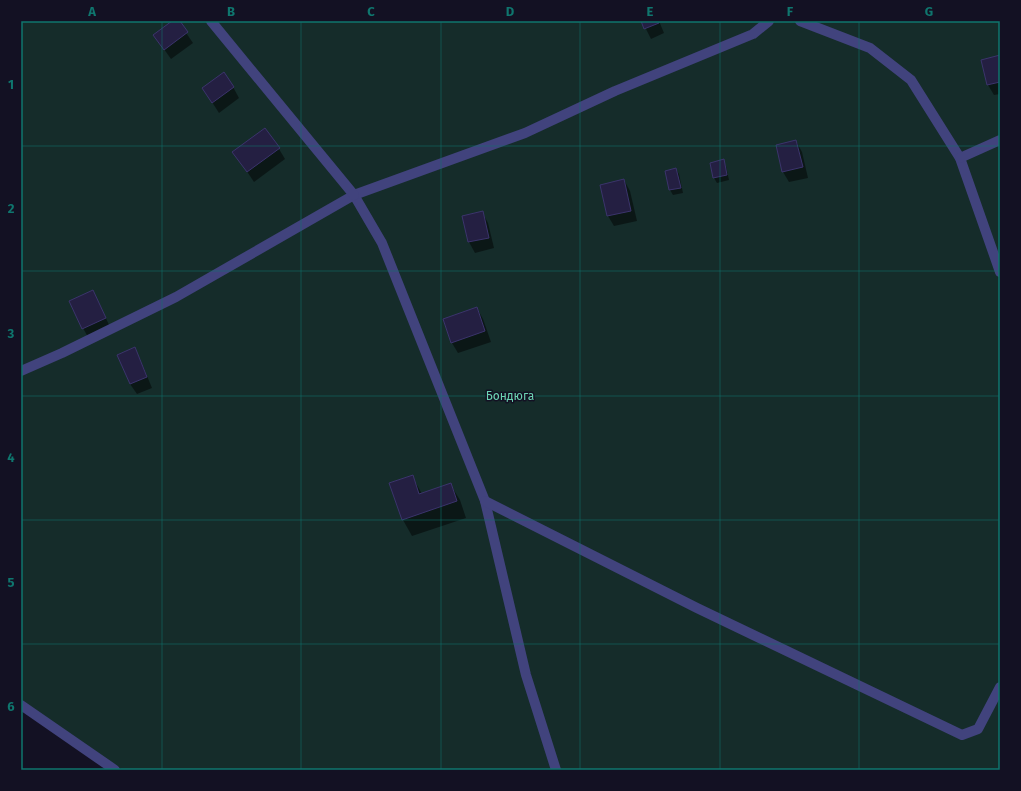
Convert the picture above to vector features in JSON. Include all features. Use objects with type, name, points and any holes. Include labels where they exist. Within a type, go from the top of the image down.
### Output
[{"type":"street","points":[[211,21],[354,195],[382,244],[485,502],[526,676],[556,770]]},
{"type":"street","points":[[21,371],[62,353],[176,297],[354,195],[525,132],[615,91],[753,34],[769,21]]},
{"type":"street","points":[[800,21],[870,48],[911,80],[960,158],[1000,272]]},
{"type":"street","points":[[960,158],[1000,140]]},
{"type":"street","points":[[485,502],[697,608],[962,735],[978,729],[1000,687]]},
{"type":"street","points":[[21,705],[114,770]]},
{"type":"green space","name":"Бондюга","points":[[21,21],[1000,21],[1000,770],[123,770],[21,711]]},
{"type":"building","points":[[172,21],[180,21],[188,32],[164,50],[153,35]]},
{"type":"building","points":[[641,21],[659,21],[659,23],[644,29]]},
{"type":"building","points":[[1000,55],[1000,82],[987,85],[981,60]]},
{"type":"building","points":[[224,72],[234,87],[212,103],[202,88]]},
{"type":"building","points":[[265,128],[280,148],[247,172],[232,152]]},
{"type":"building","points":[[796,140],[803,167],[782,172],[776,145]]},
{"type":"building","points":[[724,159],[727,175],[713,178],[710,163]]},
{"type":"building","points":[[676,168],[681,188],[669,190],[665,171]]},
{"type":"building","points":[[624,179],[631,211],[607,216],[600,185]]},
{"type":"building","points":[[483,211],[489,238],[468,242],[462,216]]},
{"type":"building","points":[[93,290],[106,318],[82,329],[69,301]]},
{"type":"building","points":[[477,307],[485,331],[451,343],[443,319]]},
{"type":"building","points":[[135,347],[147,377],[130,384],[117,355]]},
{"type":"building","points":[[413,475],[419,494],[451,483],[457,501],[402,520],[389,483]]}]
